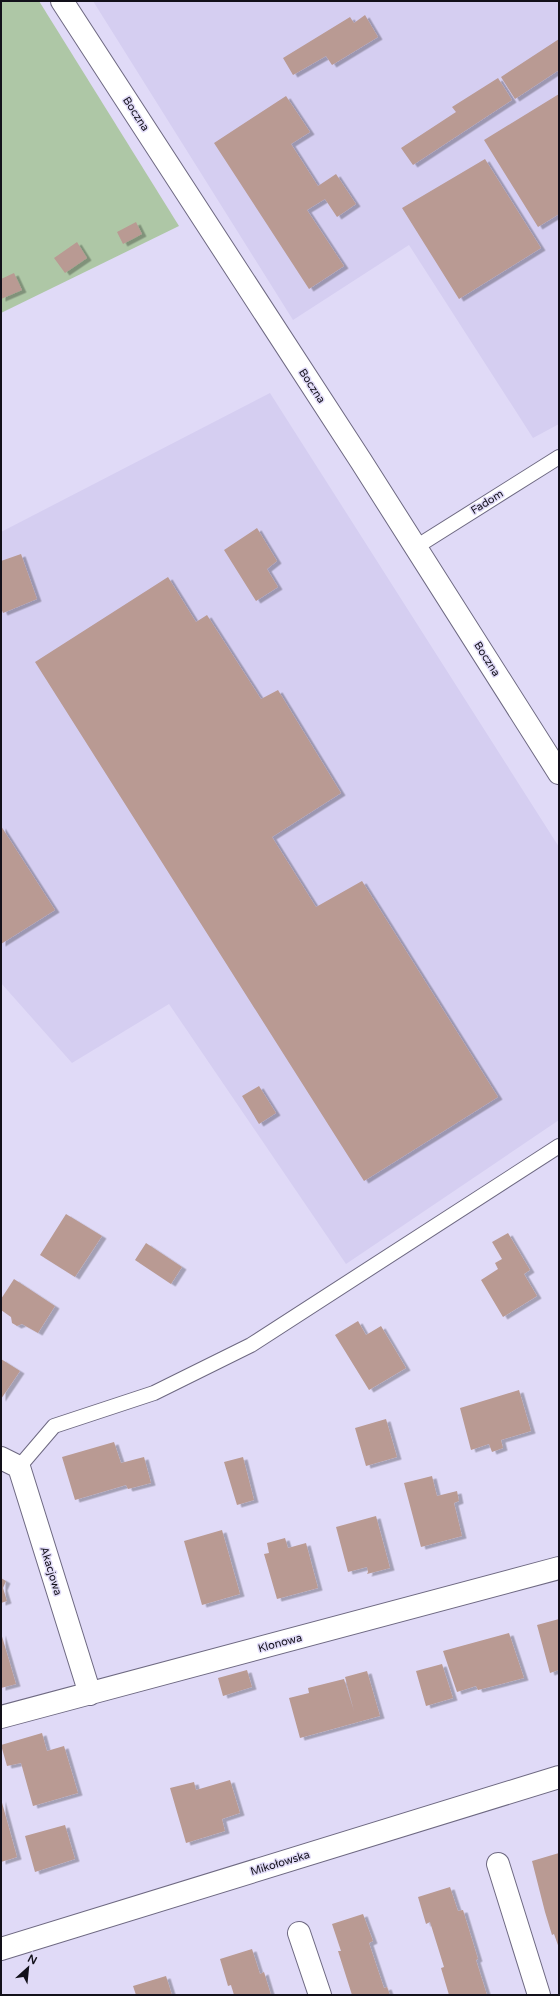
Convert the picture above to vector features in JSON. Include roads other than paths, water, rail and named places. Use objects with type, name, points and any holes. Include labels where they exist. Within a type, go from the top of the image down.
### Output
[{"type":"street","name":"Boczna","points":[[62,1],[416,547],[559,772]]},
{"type":"street","name":"Akacjowa","points":[[10,1462],[90,1694]]},
{"type":"street","name":"Klonowa","points":[[1,1717],[559,1568]]},
{"type":"street","name":"Mikołowska","points":[[1,1949],[559,1777]]},
{"type":"street","points":[[498,1864],[538,1995]]},
{"type":"street","points":[[299,1933],[320,1995]]},
{"type":"lane","name":"Fadom","points":[[416,547],[559,457]]},
{"type":"lane","points":[[10,1462],[54,1426],[154,1393],[251,1345],[559,1146]]}]
